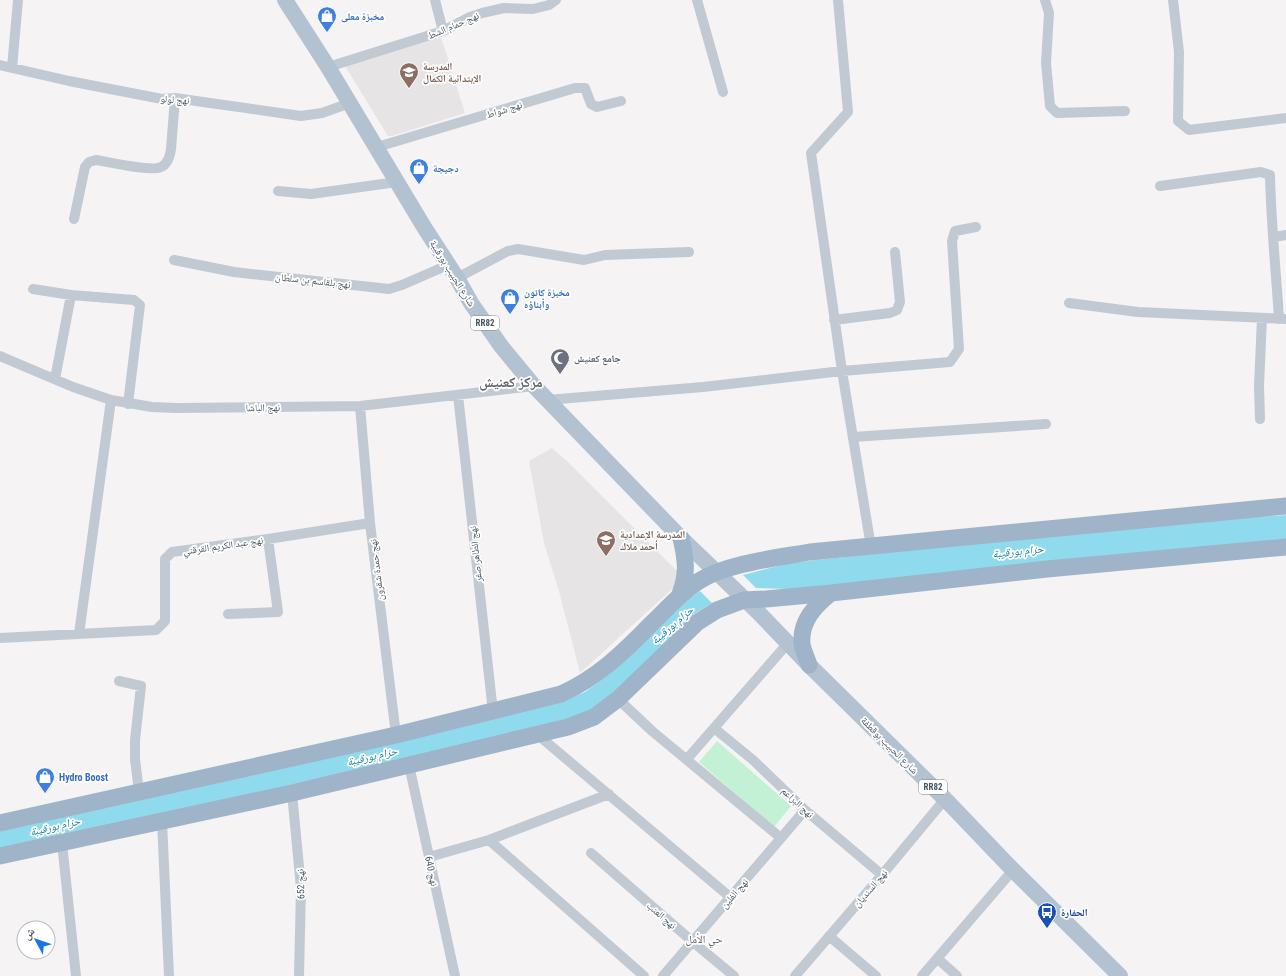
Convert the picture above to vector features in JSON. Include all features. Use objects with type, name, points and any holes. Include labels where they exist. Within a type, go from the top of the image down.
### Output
[{"type":"highway","points":[[0,823],[396,735],[561,694],[583,684],[620,655],[680,594],[700,581],[733,567],[795,555],[1286,506]]},
{"type":"highway","points":[[680,594],[685,581],[687,568],[681,538]]},
{"type":"highway","points":[[0,856],[292,793],[568,727],[594,717],[618,699],[698,622],[717,610],[744,600],[831,593],[1055,568],[1286,547]]},
{"type":"highway","points":[[810,665],[802,642],[804,628],[807,619],[816,605],[831,593]]},
{"type":"main road","name":"شارع الحبيب بورقيبة","points":[[285,0],[328,67],[471,303],[501,346],[547,400],[681,538],[744,600]]},
{"type":"main road","name":"شارع الحبيب بوقطفة","points":[[744,600],[945,799],[1013,870],[1120,976]]},
{"type":"street","points":[[12,68],[18,0]]},
{"type":"street","points":[[435,0],[443,31]]},
{"type":"street","name":"نهج حمام الشط","points":[[328,67],[443,31],[470,17],[482,13],[504,8],[533,9],[549,5],[556,0]]},
{"type":"street","points":[[697,0],[722,92]]},
{"type":"street","points":[[838,0],[848,112],[811,153],[834,320],[871,547]]},
{"type":"street","points":[[1045,0],[1048,13],[1046,63],[1050,106],[1057,113],[1125,111]]},
{"type":"street","points":[[1173,0],[1179,52],[1178,121],[1189,130],[1286,118]]},
{"type":"street","name":"نهج لولو","points":[[0,65],[154,98],[174,98],[301,116],[322,113],[350,103]]},
{"type":"street","name":"نهج شواط","points":[[377,147],[575,88],[585,88],[591,104],[597,107],[621,101]]},
{"type":"street","points":[[74,219],[86,167],[89,162],[96,160],[149,169],[160,168],[166,163],[170,156],[171,149],[174,98]]},
{"type":"street","points":[[1068,303],[1138,312],[1282,319],[1271,214],[1270,176],[1261,172],[1160,186]]},
{"type":"street","points":[[278,191],[311,194],[397,182]]},
{"type":"street","points":[[547,400],[703,387],[950,362],[959,349],[952,242],[955,231],[976,227]]},
{"type":"street","points":[[1274,237],[1286,235]]},
{"type":"street","name":"نهج بلقاسم بن سلطان","points":[[174,260],[234,272],[389,289],[452,272],[508,251],[518,249],[584,260],[605,255],[689,252]]},
{"type":"street","points":[[834,320],[890,314],[897,310],[900,302],[895,252]]},
{"type":"street","points":[[33,289],[71,295],[134,300],[140,305],[128,404]]},
{"type":"street","points":[[55,379],[71,295]]},
{"type":"street","points":[[1260,419],[1259,386],[1262,318]]},
{"type":"street","name":"نهج الباشا","points":[[0,356],[111,400],[152,407],[360,406],[534,386]]},
{"type":"street","name":"نهج الطاهر صفر","points":[[458,395],[493,712]]},
{"type":"street","points":[[79,634],[111,400]]},
{"type":"street","name":"نهج حمدة شقرون","points":[[360,406],[370,523],[396,735]]},
{"type":"street","points":[[852,437],[1046,424]]},
{"type":"street","name":"نهج عبد الكريم القرقني","points":[[0,638],[156,630],[165,621],[165,558],[172,552],[370,523]]},
{"type":"street","points":[[228,614],[278,612],[268,539]]},
{"type":"street","points":[[687,759],[788,643]]},
{"type":"street","points":[[119,681],[141,686],[135,740],[135,759],[139,792]]},
{"type":"street","points":[[618,699],[652,731],[781,838]]},
{"type":"street","name":"نهج البراعم","points":[[714,728],[753,760],[805,810],[882,875]]},
{"type":"street","points":[[538,735],[730,897]]},
{"type":"street","name":"نهج 640","points":[[409,765],[455,976]]},
{"type":"street","name":"نهج 652","points":[[292,793],[301,888],[299,976]]},
{"type":"street","points":[[429,857],[489,840],[609,794]]},
{"type":"street","name":"نهج السنديان","points":[[795,976],[945,799]]},
{"type":"street","name":"نهج الفلين","points":[[663,976],[805,810]]},
{"type":"street","points":[[162,822],[169,976]]},
{"type":"street","points":[[489,840],[644,976]]},
{"type":"street","points":[[62,843],[76,976]]},
{"type":"street","name":"نهج العنب","points":[[591,853],[734,976]]},
{"type":"street","points":[[922,976],[1013,870]]},
{"type":"street","points":[[829,936],[876,976]]},
{"type":"street","points":[[938,959],[958,976]]},
{"type":"shaded area","name":"المدرسة الإبتدائية الكمال","points":[[441,37],[465,113],[388,136],[345,66]]},
{"type":"shaded area","name":"المدرسة الإعدادية أحمد ملاك","points":[[552,448],[568,462],[678,572],[680,582],[580,673],[559,591],[544,543],[529,461]]},
{"type":"green space","points":[[717,741],[791,806],[774,827],[699,762]]},
{"type":"water","name":"حزام بورقيبة","points":[[1286,515],[1286,540],[791,589],[756,588],[743,575],[789,563],[1215,520]]},
{"type":"water","name":"حزام بورقيبة","points":[[700,591],[712,603],[694,614],[622,688],[583,715],[409,759],[0,850],[0,831],[446,731],[561,702],[585,692],[603,679],[636,650],[684,602]]},
{"type":"place","name":"مخبزة معلى","points":[[327,33]]},
{"type":"place","name":"المدرسة الإبتدائية الكمال","points":[[409,89]]},
{"type":"place","name":"دجيجة","points":[[419,185]]},
{"type":"place","name":"مخبزة كانون وأبناؤه","points":[[510,315]]},
{"type":"place","name":"جامع كعنيش","points":[[560,375]]},
{"type":"place","name":"المدرسة الإعدادية أحمد ملاك","points":[[606,557]]},
{"type":"place","name":"Hydro Boost","points":[[45,794]]},
{"type":"place","name":"الحفارة","points":[[1047,929]]},
{"type":"district","name":"مركز كعنيش","points":[[511,382]]},
{"type":"district","name":"حي الأمل","points":[[704,939]]}]
